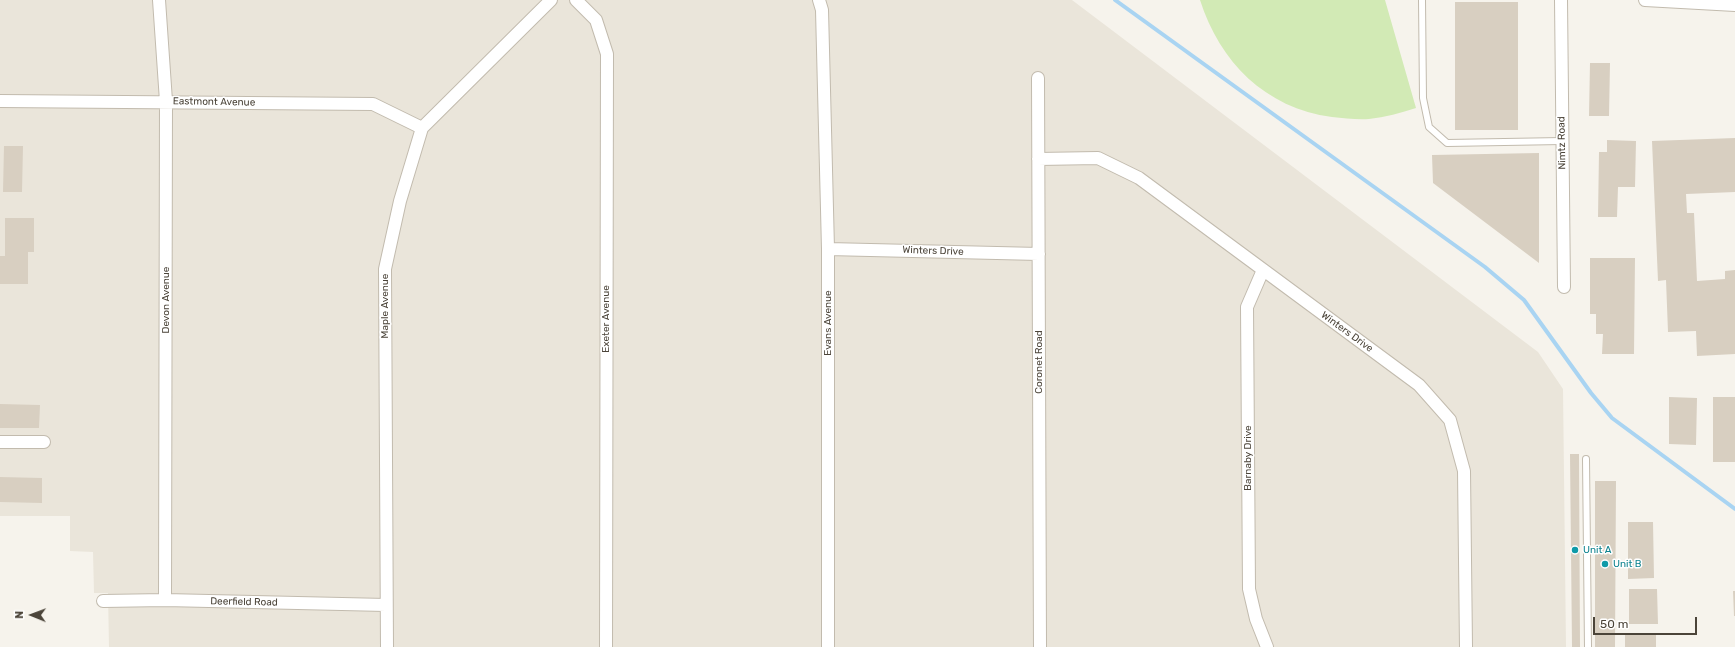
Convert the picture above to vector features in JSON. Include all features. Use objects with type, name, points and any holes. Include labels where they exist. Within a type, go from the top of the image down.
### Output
[{"type":"street","name":"Devon Avenue","points":[[159,0],[166,101],[165,600]]},
{"type":"street","name":"Maple Avenue","points":[[386,647],[385,269],[400,201],[422,128],[551,0]]},
{"type":"street","name":"Exeter Avenue","points":[[576,0],[596,20],[607,54],[606,647]]},
{"type":"street","name":"Evans Avenue","points":[[819,0],[822,10],[828,249],[828,647]]},
{"type":"street","name":"Nimtz Road","points":[[1561,0],[1564,287]]},
{"type":"street","points":[[1645,0],[1735,5]]},
{"type":"street","name":"Coronet Road","points":[[1038,78],[1040,647]]},
{"type":"street","name":"Eastmont Avenue","points":[[0,101],[166,101],[373,104],[422,128]]},
{"type":"street","name":"Winters Drive","points":[[1038,159],[1098,158],[1139,178],[1419,385],[1450,420],[1464,471],[1466,647]]},
{"type":"street","name":"Winters Drive","points":[[828,249],[1039,254]]},
{"type":"street","name":"Barnaby Drive","points":[[1263,270],[1248,307],[1249,589],[1256,619],[1267,647]]},
{"type":"street","points":[[0,442],[44,442]]},
{"type":"street","name":"Deerfield Road","points":[[103,601],[165,600],[386,605]]},
{"type":"lane","points":[[1422,0],[1423,92],[1429,127],[1448,143],[1562,141]]},
{"type":"lane","points":[[1586,459],[1588,647]]},
{"type":"shaded area","points":[[0,0],[1072,0],[1538,352],[1563,389],[1566,647],[109,647],[108,593],[94,593],[93,552],[70,551],[70,516],[0,516]]},
{"type":"green space","points":[[1200,0],[1385,0],[1416,108],[1387,116],[1360,119],[1332,117],[1308,112],[1286,104],[1266,92],[1248,78],[1233,62],[1220,43]]},
{"type":"building","points":[[1455,2],[1518,2],[1518,130],[1455,130]]},
{"type":"building","points":[[1590,63],[1610,63],[1609,116],[1589,116]]},
{"type":"building","points":[[1735,138],[1735,192],[1686,194],[1687,213],[1694,213],[1697,281],[1725,279],[1725,271],[1735,270],[1735,354],[1697,356],[1696,331],[1668,332],[1666,280],[1658,281],[1652,141]]},
{"type":"building","points":[[1607,140],[1636,141],[1635,187],[1618,187],[1617,217],[1598,217],[1599,152],[1607,152]]},
{"type":"building","points":[[4,146],[23,146],[22,192],[3,192]]},
{"type":"building","points":[[1539,153],[1539,263],[1433,183],[1432,155]]},
{"type":"building","points":[[5,218],[34,218],[34,252],[28,252],[28,284],[0,284],[0,256],[5,256]]},
{"type":"building","points":[[1590,258],[1635,258],[1634,354],[1602,354],[1603,334],[1596,334],[1596,314],[1590,314]]},
{"type":"building","points":[[1669,397],[1697,398],[1696,445],[1669,444]]},
{"type":"building","points":[[1713,397],[1735,397],[1735,462],[1713,462]]},
{"type":"building","points":[[0,404],[40,405],[39,428],[0,428]]},
{"type":"building","name":"Unit A","points":[[1570,454],[1579,454],[1580,647],[1572,647]]},
{"type":"building","points":[[0,477],[42,478],[42,503],[0,502]]},
{"type":"building","name":"Unit B","points":[[1595,481],[1616,481],[1615,647],[1595,647]]},
{"type":"building","points":[[1628,522],[1653,522],[1654,578],[1628,579]]},
{"type":"building","points":[[1629,589],[1657,589],[1658,624],[1629,624]]},
{"type":"building","points":[[1733,591],[1735,591],[1735,616],[1734,616]]},
{"type":"building","points":[[1625,635],[1656,635],[1656,647],[1625,647]]},
{"type":"waterway","points":[[1115,0],[1485,267],[1524,300],[1591,393],[1612,418],[1735,509]]},
{"type":"place","name":"Unit A","points":[[1575,550]]},
{"type":"place","name":"Unit B","points":[[1605,564]]}]
